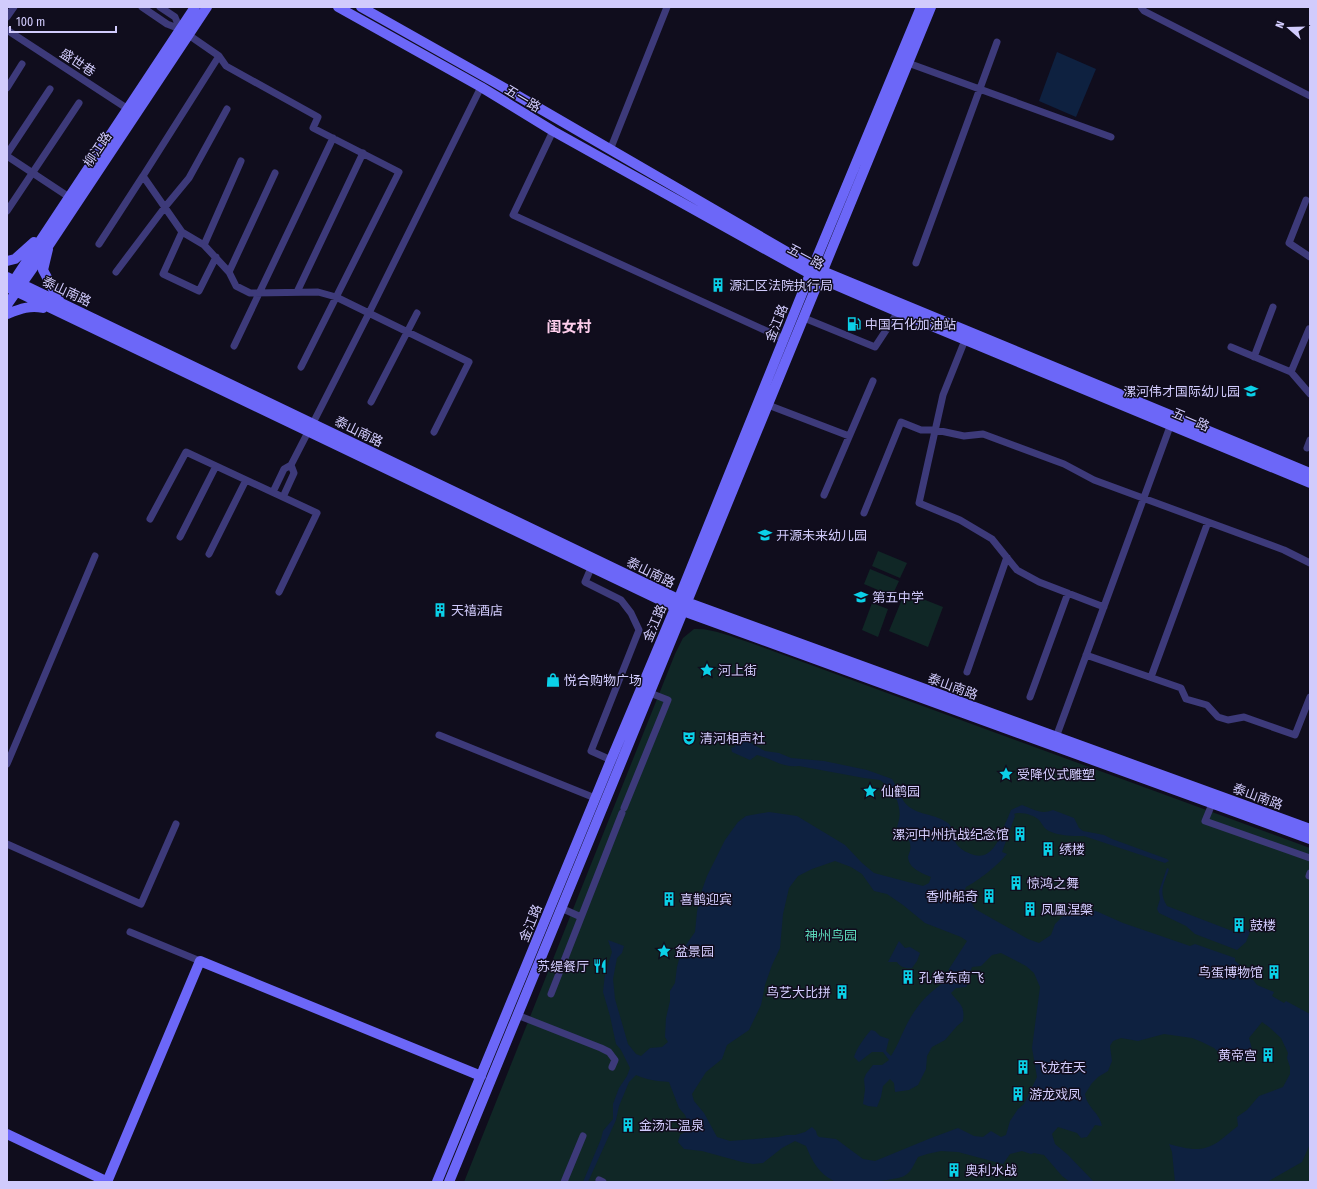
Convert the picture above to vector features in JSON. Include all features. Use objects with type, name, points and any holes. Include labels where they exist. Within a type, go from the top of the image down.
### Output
[{"type":"street","points":[[7,17],[14,7]]},
{"type":"street","points":[[142,7],[167,24],[185,32],[219,56],[226,66],[318,117],[313,128],[399,172],[301,367]]},
{"type":"street","points":[[160,7],[175,17],[185,32]]},
{"type":"street","name":"柳江路","points":[[185,32],[195,7]]},
{"type":"street","name":"柳江路","points":[[11,286],[49,245],[132,112],[185,32],[207,7]]},
{"type":"street","name":"五一路","points":[[338,7],[485,90],[553,131],[816,273],[898,312],[965,340],[1310,473]]},
{"type":"street","name":"五一路","points":[[361,7],[494,82],[816,273],[1172,420],[1310,482]]},
{"type":"street","points":[[610,150],[667,7]]},
{"type":"street","name":"金江路","points":[[744,449],[768,405],[804,318],[816,273],[921,7]]},
{"type":"street","name":"金江路","points":[[449,1182],[517,1015],[595,798],[681,605],[744,449],[784,339],[816,273],[931,7]]},
{"type":"street","points":[[1141,7],[1144,11],[1310,96]]},
{"type":"street","name":"盛世巷","points":[[7,30],[132,112]]},
{"type":"street","points":[[916,263],[997,42]]},
{"type":"street","points":[[99,244],[219,56]]},
{"type":"street","points":[[908,63],[1111,137]]},
{"type":"street","points":[[7,88],[22,64]]},
{"type":"street","points":[[273,492],[284,469],[291,465],[485,90],[494,82]]},
{"type":"street","points":[[50,89],[7,155],[69,197]]},
{"type":"street","points":[[7,211],[79,103]]},
{"type":"street","points":[[116,272],[189,178],[227,109]]},
{"type":"street","name":"柳江路","points":[[7,305],[11,286],[47,230],[69,197],[132,112]]},
{"type":"street","points":[[553,131],[513,215],[784,339]]},
{"type":"street","points":[[234,346],[333,138]]},
{"type":"street","points":[[297,292],[363,153]]},
{"type":"street","points":[[204,245],[241,161]]},
{"type":"street","points":[[229,272],[275,173]]},
{"type":"street","points":[[143,176],[182,232],[204,245],[229,272],[236,286],[250,293],[318,292],[336,297],[469,362],[434,432]]},
{"type":"street","points":[[1306,200],[1289,243],[1310,257]]},
{"type":"street","points":[[7,261],[15,259],[47,230]]},
{"type":"street","points":[[182,232],[163,274],[199,291],[216,257]]},
{"type":"street","points":[[7,314],[34,306],[58,306],[43,270],[49,245]]},
{"type":"street","name":"泰山南路","points":[[11,286],[58,306],[681,605]]},
{"type":"street","points":[[1254,357],[1273,307]]},
{"type":"street","points":[[804,318],[875,347],[898,312]]},
{"type":"street","points":[[371,402],[417,313]]},
{"type":"street","points":[[1291,372],[1309,329]]},
{"type":"street","points":[[965,340],[943,395],[919,503],[960,520],[992,539],[1017,570],[1039,582],[1104,607]]},
{"type":"street","points":[[1231,347],[1291,372],[1310,394]]},
{"type":"street","points":[[824,495],[873,381]]},
{"type":"street","points":[[768,405],[849,436]]},
{"type":"street","points":[[1054,742],[1172,420]]},
{"type":"street","points":[[864,513],[901,422],[921,430],[936,430],[964,436],[983,434],[1064,464],[1094,480],[1284,550],[1310,564]]},
{"type":"street","points":[[1307,448],[1310,440]]},
{"type":"street","points":[[150,519],[186,452],[284,497],[317,514],[279,592]]},
{"type":"street","points":[[284,497],[294,473],[291,465]]},
{"type":"street","points":[[180,537],[216,466]]},
{"type":"street","points":[[209,554],[246,480]]},
{"type":"street","points":[[1151,678],[1208,522]]},
{"type":"street","name":"泰山南路","points":[[560,548],[591,568],[681,605],[1054,742],[1212,804],[1310,839]]},
{"type":"street","points":[[7,764],[95,556]]},
{"type":"street","points":[[967,672],[1007,557]]},
{"type":"street","points":[[591,568],[585,582],[622,600],[631,613],[639,630],[591,752],[621,764]]},
{"type":"street","points":[[1030,697],[1068,593]]},
{"type":"street","name":"金江路","points":[[437,1182],[481,1076],[621,764],[650,693],[681,605]]},
{"type":"street","points":[[1086,655],[1182,688],[1186,699],[1208,705],[1218,717],[1228,720],[1244,717],[1295,735],[1310,697]]},
{"type":"street","points":[[551,994],[668,700],[650,693]]},
{"type":"street","points":[[439,735],[595,798]]},
{"type":"street","name":"泰山南路","points":[[1054,742],[1310,829]]},
{"type":"street","points":[[1212,804],[1205,821],[1310,858]]},
{"type":"street","points":[[7,844],[140,904],[176,824]]},
{"type":"street","points":[[556,906],[581,917]]},
{"type":"street","points":[[130,932],[481,1076]]},
{"type":"street","points":[[7,1134],[96,1180],[107,1182],[200,961]]},
{"type":"street","points":[[517,1015],[609,1052],[615,1060],[612,1067]]},
{"type":"street","points":[[564,1182],[584,1136]]},
{"type":"green space","points":[[878,551],[907,563],[900,578],[872,566]]},
{"type":"green space","points":[[870,569],[899,581],[892,596],[864,584]]},
{"type":"green space","points":[[905,592],[943,607],[928,647],[889,631]]},
{"type":"green space","points":[[872,603],[888,609],[878,637],[862,630]]},
{"type":"green space","name":"神州鸟园","points":[[694,629],[715,631],[751,643],[1310,848],[1310,1182],[464,1182],[675,654],[683,638]]},
{"type":"water","points":[[1057,52],[1096,69],[1076,117],[1039,101]]},
{"type":"water","points":[[735,734],[765,751],[779,753],[791,758],[824,761],[867,770],[892,779],[905,803],[915,810],[944,820],[951,826],[956,844],[966,852],[974,855],[980,856],[986,854],[994,847],[1001,835],[1011,810],[1022,805],[1041,812],[1053,810],[1074,818],[1079,828],[1083,831],[1104,835],[1167,859],[1169,861],[1165,863],[1084,836],[1053,833],[1046,829],[1036,818],[1027,814],[1017,813],[1014,814],[1015,816],[1002,852],[1007,854],[988,872],[966,887],[963,894],[970,900],[975,909],[1028,939],[1039,943],[1051,935],[1055,924],[1066,913],[1082,909],[1096,911],[1123,923],[1190,946],[1195,944],[1235,958],[1235,961],[1245,969],[1257,985],[1274,992],[1272,996],[1284,1003],[1286,1001],[1310,1014],[1310,1144],[1302,1162],[1267,1182],[1175,1182],[1172,1152],[1169,1144],[1200,1149],[1206,1148],[1218,1142],[1238,1126],[1237,1117],[1247,1110],[1259,1096],[1283,1087],[1290,1074],[1290,1067],[1287,1058],[1288,1053],[1281,1038],[1262,1022],[1249,1038],[1252,1049],[1246,1059],[1226,1059],[1214,1048],[1202,1042],[1192,1038],[1164,1034],[1138,1041],[1121,1038],[1113,1041],[1110,1046],[1112,1061],[1108,1071],[1092,1083],[1085,1094],[1088,1103],[1099,1117],[1102,1126],[1095,1125],[1087,1137],[1081,1138],[1077,1133],[1058,1127],[1052,1134],[1055,1144],[1094,1182],[1070,1182],[1062,1176],[1044,1155],[1034,1153],[1031,1154],[1022,1151],[1010,1154],[1003,1164],[958,1152],[941,1151],[918,1157],[909,1173],[899,1178],[847,1183],[834,1181],[824,1175],[814,1162],[806,1146],[795,1141],[782,1148],[763,1163],[753,1164],[702,1151],[684,1149],[678,1142],[680,1135],[687,1131],[689,1125],[685,1115],[679,1108],[669,1082],[652,1080],[636,1075],[629,1082],[619,1106],[616,1120],[588,1182],[583,1182],[603,1131],[613,1119],[613,1104],[619,1088],[627,1076],[630,1068],[621,1050],[616,1044],[603,992],[605,974],[612,952],[608,940],[624,946],[622,953],[617,958],[613,979],[615,999],[628,1044],[636,1054],[641,1056],[650,1048],[662,1047],[668,1042],[665,1037],[666,1018],[670,1001],[670,991],[675,983],[681,952],[695,932],[701,893],[707,876],[725,840],[738,822],[746,816],[769,812],[797,816],[845,845],[874,873],[923,886],[929,883],[931,877],[913,868],[909,861],[908,857],[910,842],[907,838],[900,834],[897,827],[900,813],[897,800],[891,797],[886,785],[880,780],[799,766],[788,766],[757,755],[750,760],[732,752],[731,748],[735,747],[736,741],[733,737]],"holes":[[[835,861],[851,867],[862,874],[874,891],[887,894],[925,923],[961,937],[967,941],[949,969],[948,980],[928,995],[918,1007],[909,1020],[891,1056],[886,1051],[889,1039],[880,1036],[875,1031],[871,1030],[861,1043],[854,1057],[859,1062],[872,1052],[883,1052],[889,1060],[882,1065],[873,1065],[866,1074],[864,1079],[865,1090],[863,1104],[877,1107],[883,1086],[890,1079],[894,1083],[895,1092],[909,1090],[918,1085],[926,1069],[927,1056],[932,1047],[945,1040],[963,1021],[962,1008],[951,993],[956,988],[966,987],[969,982],[972,967],[981,966],[992,955],[1001,953],[1026,966],[1034,973],[1040,987],[1032,1048],[1037,1077],[1024,1104],[1018,1109],[1010,1121],[1006,1135],[1001,1137],[991,1131],[983,1137],[974,1136],[958,1128],[875,1161],[863,1159],[836,1139],[819,1137],[812,1127],[805,1132],[795,1135],[778,1137],[730,1141],[717,1137],[704,1113],[694,1101],[692,1094],[706,1072],[722,1059],[727,1045],[749,1030],[761,1005],[765,985],[780,948],[783,914],[789,888],[798,876],[812,869]]]},
{"type":"water","points":[[1167,868],[1169,869],[1162,892],[1167,906],[1240,934],[1246,929],[1250,932],[1246,942],[1237,950],[1195,934],[1186,926],[1159,913],[1157,909],[1160,899],[1159,891]]},
{"type":"water","points":[[899,941],[905,948],[910,947],[920,953],[912,968],[903,967],[897,962],[888,962]]},
{"type":"place","name":"源汇区法院执行局","points":[[718,285]]},
{"type":"place","name":"中国石化加油站","points":[[854,324]]},
{"type":"place","name":"漯河伟才国际幼儿园","points":[[1251,391]]},
{"type":"place","name":"开源未来幼儿园","points":[[765,535]]},
{"type":"place","name":"第五中学","points":[[861,597]]},
{"type":"place","name":"天禧酒店","points":[[440,610]]},
{"type":"place","name":"河上街","points":[[707,670]]},
{"type":"place","name":"悦合购物广场","points":[[553,680]]},
{"type":"place","name":"清河相声社","points":[[689,738]]},
{"type":"place","name":"受降仪式雕塑","points":[[1006,774]]},
{"type":"place","name":"仙鹤园","points":[[870,791]]},
{"type":"place","name":"漯河中州抗战纪念馆","points":[[1020,834]]},
{"type":"place","name":"绣楼","points":[[1048,849]]},
{"type":"place","name":"惊鸿之舞","points":[[1016,883]]},
{"type":"place","name":"香帅船奇","points":[[989,896]]},
{"type":"place","name":"喜鹊迎宾","points":[[669,899]]},
{"type":"place","name":"凤凰涅槃","points":[[1030,909]]},
{"type":"place","name":"鼓楼","points":[[1239,925]]},
{"type":"place","name":"盆景园","points":[[664,951]]},
{"type":"place","name":"苏缇餐厅","points":[[600,966]]},
{"type":"place","name":"鸟蛋博物馆","points":[[1274,972]]},
{"type":"place","name":"孔雀东南飞","points":[[908,977]]},
{"type":"place","name":"鸟艺大比拼","points":[[842,992]]},
{"type":"place","name":"黄帝宫","points":[[1268,1055]]},
{"type":"place","name":"飞龙在天","points":[[1023,1067]]},
{"type":"place","name":"游龙戏凤","points":[[1018,1094]]},
{"type":"place","name":"金汤汇温泉","points":[[628,1125]]},
{"type":"place","name":"奥利水战","points":[[954,1170]]},
{"type":"district","name":"闺女村","points":[[569,327]]}]
